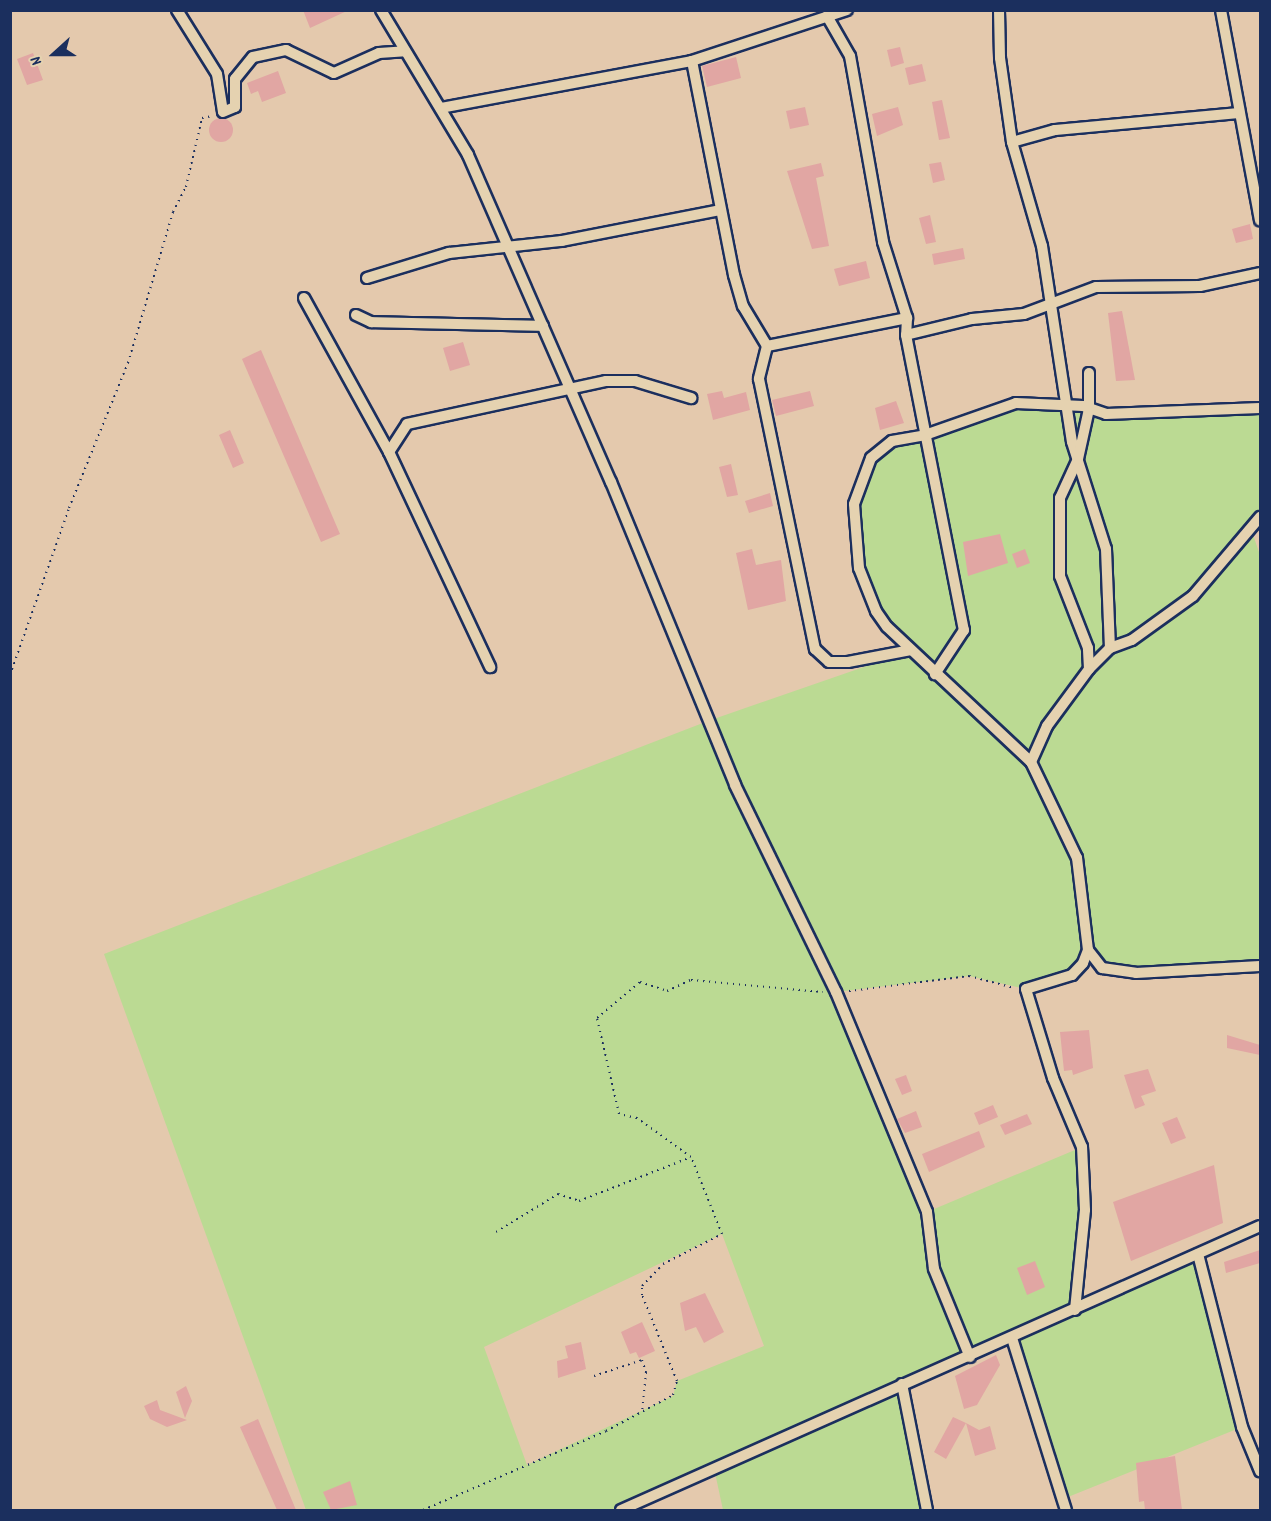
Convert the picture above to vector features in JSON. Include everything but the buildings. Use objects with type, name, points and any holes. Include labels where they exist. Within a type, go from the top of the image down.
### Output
[{"type":"street","points":[[177,10],[217,74],[223,112],[235,107],[235,79],[253,57],[286,50],[334,73],[379,53],[405,51]]},
{"type":"street","points":[[381,10],[468,155],[505,244],[543,326],[735,785],[836,992],[927,1212],[934,1269],[970,1357]]},
{"type":"street","points":[[441,108],[692,61],[846,10]]},
{"type":"street","points":[[999,10],[1000,58],[1012,142],[1018,172],[1032,203],[1078,459],[1106,549],[1110,648]]},
{"type":"street","points":[[1221,10],[1260,220]]},
{"type":"street","points":[[826,16],[850,56],[883,242],[907,318],[906,335],[964,630],[935,674]]},
{"type":"street","points":[[692,61],[720,210],[743,306],[767,346],[759,379],[815,649],[829,662],[848,662],[911,650]]},
{"type":"street","points":[[1012,142],[1055,130],[1239,113]]},
{"type":"street","points":[[367,278],[402,264],[505,244],[562,241],[720,210]]},
{"type":"street","points":[[906,335],[972,319],[1024,314],[1049,302],[1096,286],[1200,286],[1260,273]]},
{"type":"street","points":[[304,298],[389,452],[490,667]]},
{"type":"street","points":[[356,315],[371,321],[543,326]]},
{"type":"street","points":[[767,346],[907,318]]},
{"type":"street","points":[[1089,373],[1089,409],[1078,459],[1060,498],[1060,576],[1088,648],[1089,669]]},
{"type":"street","points":[[389,452],[407,424],[492,403],[570,391],[606,381],[635,381],[691,398]]},
{"type":"street","points":[[1260,408],[1106,414],[1067,405],[1016,403],[925,435],[892,441],[871,458],[854,504],[859,568],[872,604],[887,627],[1031,762],[1077,858],[1088,950],[1102,968],[1136,973],[1260,966]]},
{"type":"street","points":[[1031,762],[1047,726],[1089,669],[1110,648],[1132,640],[1193,596],[1260,517]]},
{"type":"street","points":[[1076,1310],[1085,1210],[1082,1148],[1053,1077],[1026,990],[1072,975],[1088,950]]},
{"type":"street","points":[[621,1510],[902,1384],[1076,1310],[1260,1226]]},
{"type":"street","points":[[1198,1254],[1242,1427],[1260,1471]]},
{"type":"street","points":[[1012,1338],[1066,1510]]},
{"type":"street","points":[[902,1384],[927,1510]]},
{"type":"path","points":[[10,675],[69,508],[128,363],[173,212],[186,187],[202,118],[223,112]]},
{"type":"path","points":[[423,1510],[642,1412],[673,1395],[676,1381],[642,1295],[642,1286],[663,1264],[722,1234],[691,1157],[637,1118],[619,1114],[597,1018],[640,982],[667,991],[691,980],[798,993],[836,992],[969,976],[1026,990]]},
{"type":"path","points":[[496,1232],[558,1194],[579,1201],[691,1157]]},
{"type":"path","points":[[594,1376],[642,1360],[646,1372],[642,1412]]},
{"type":"green space","points":[[1016,403],[1106,414],[1260,408],[1260,516],[1251,529],[1260,555],[1260,965],[1102,968],[1088,951],[1072,975],[1026,989],[969,976],[836,992],[927,1212],[1082,1147],[1085,1210],[1076,1309],[1198,1254],[1242,1427],[1063,1499],[1012,1339],[902,1386],[927,1510],[723,1510],[714,1468],[726,1462],[615,1510],[306,1510],[104,954],[708,721],[910,651],[876,611],[854,535],[866,469],[892,441]],"holes":[[[722,1234],[764,1346],[677,1381],[673,1396],[527,1465],[484,1347]]]}]
